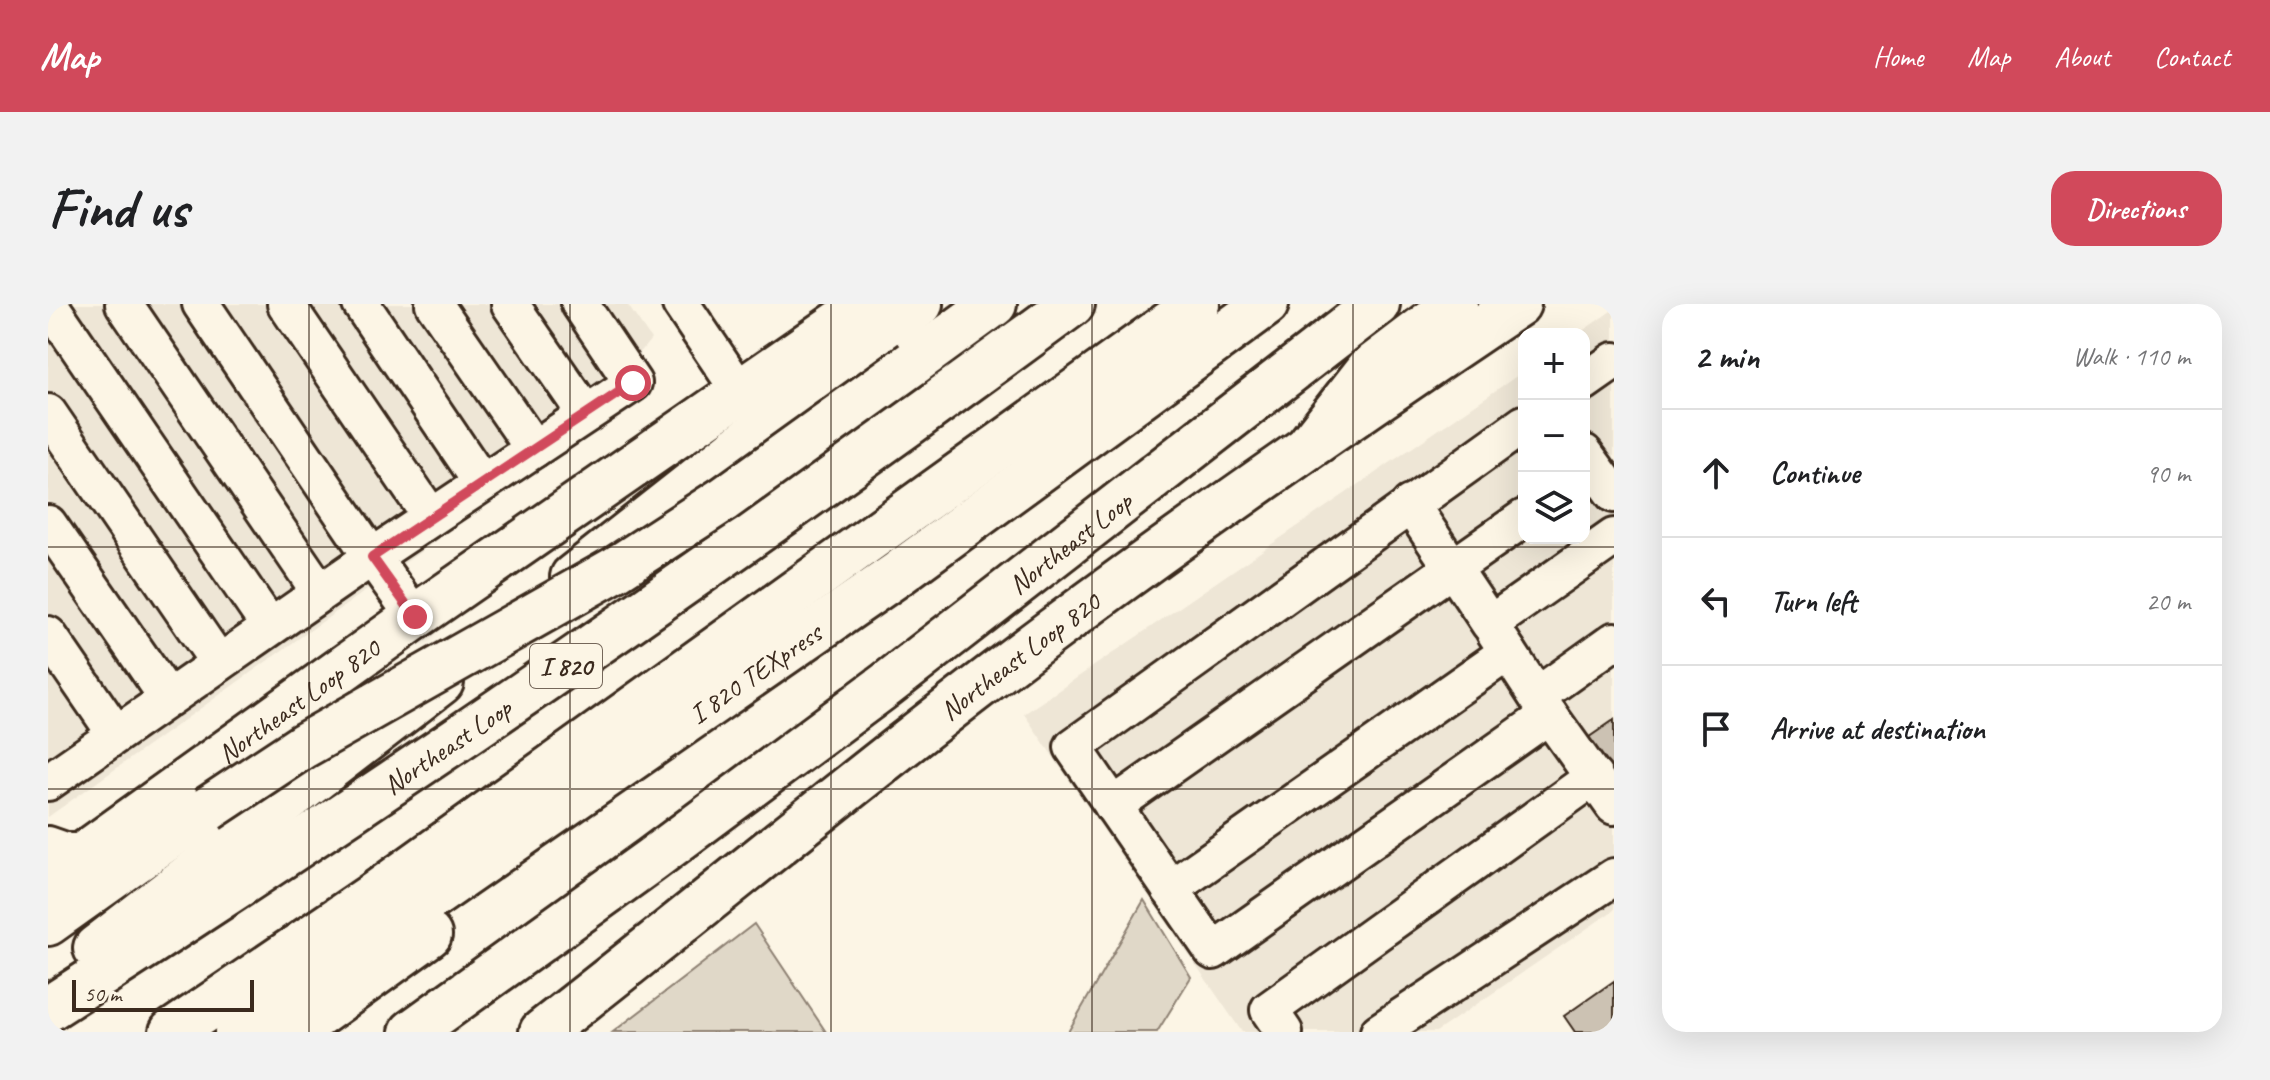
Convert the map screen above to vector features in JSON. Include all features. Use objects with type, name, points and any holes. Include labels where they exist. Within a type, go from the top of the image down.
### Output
[{"type":"main road","name":"Northeast Loop 820","points":[[48,880],[67,849],[415,617],[867,304]]},
{"type":"main road","points":[[48,992],[103,942],[301,793],[920,304]]},
{"type":"main road","points":[[48,923],[208,809],[303,746],[616,569],[724,499],[994,304]]},
{"type":"main road","name":"Northeast Loop","points":[[48,1009],[339,821],[548,678],[942,400],[1072,304]]},
{"type":"main road","name":"I 820 TEXpress","points":[[175,1027],[371,897],[1197,304]]},
{"type":"main road","name":"I 820 TEXpress","points":[[237,1032],[899,573],[1266,304]]},
{"type":"main road","name":"Northeast Loop","points":[[412,1032],[886,685],[1377,304]]},
{"type":"main road","points":[[1310,444],[1368,370],[1455,304]]},
{"type":"main road","name":"Northeast Loop 820","points":[[542,1032],[781,839],[1051,632],[1310,444],[1518,304]]},
{"type":"main road","points":[[294,1032],[712,732],[757,672]]},
{"type":"street","points":[[49,304],[270,627]]},
{"type":"street","points":[[124,304],[320,592]]},
{"type":"street","points":[[201,304],[415,617]]},
{"type":"street","points":[[286,304],[431,517]]},
{"type":"street","points":[[361,304],[482,483]]},
{"type":"street","points":[[434,304],[534,449]]},
{"type":"street","points":[[510,304],[586,414]]},
{"type":"street","points":[[54,764],[116,734],[320,592],[633,383],[580,304]]},
{"type":"street","points":[[681,304],[741,393]]},
{"type":"street","points":[[1590,378],[1614,361]]},
{"type":"street","points":[[48,413],[219,663]]},
{"type":"street","points":[[1518,428],[1073,747],[1213,951],[1543,705],[1614,641]]},
{"type":"street","points":[[1284,1032],[1269,1010],[1604,791],[1410,504]]},
{"type":"street","points":[[1113,806],[1518,522]]},
{"type":"street","points":[[48,524],[168,698]]},
{"type":"street","points":[[1170,889],[1499,638],[1614,537]]},
{"type":"street","points":[[48,635],[116,734]]},
{"type":"street","points":[[1379,1032],[1614,877]]},
{"type":"shaded area","points":[[48,304],[627,304],[651,339],[638,355],[646,376],[607,419],[48,817]]},
{"type":"shaded area","points":[[1614,309],[1614,910],[1436,1032],[1242,1032],[1024,714],[1518,375],[1518,544],[1590,544],[1590,328],[1587,328]]},
{"type":"shaded area","points":[[1144,900],[1191,977],[1157,1032],[1068,1032]]},
{"type":"shaded area","points":[[754,924],[826,1032],[613,1032]]},
{"type":"building","points":[[1614,720],[1614,788],[1582,742]]},
{"type":"building","points":[[1614,981],[1614,1032],[1575,1032],[1564,1016]]},
{"type":"route","points":[[415,617],[372,557],[633,383]]}]
